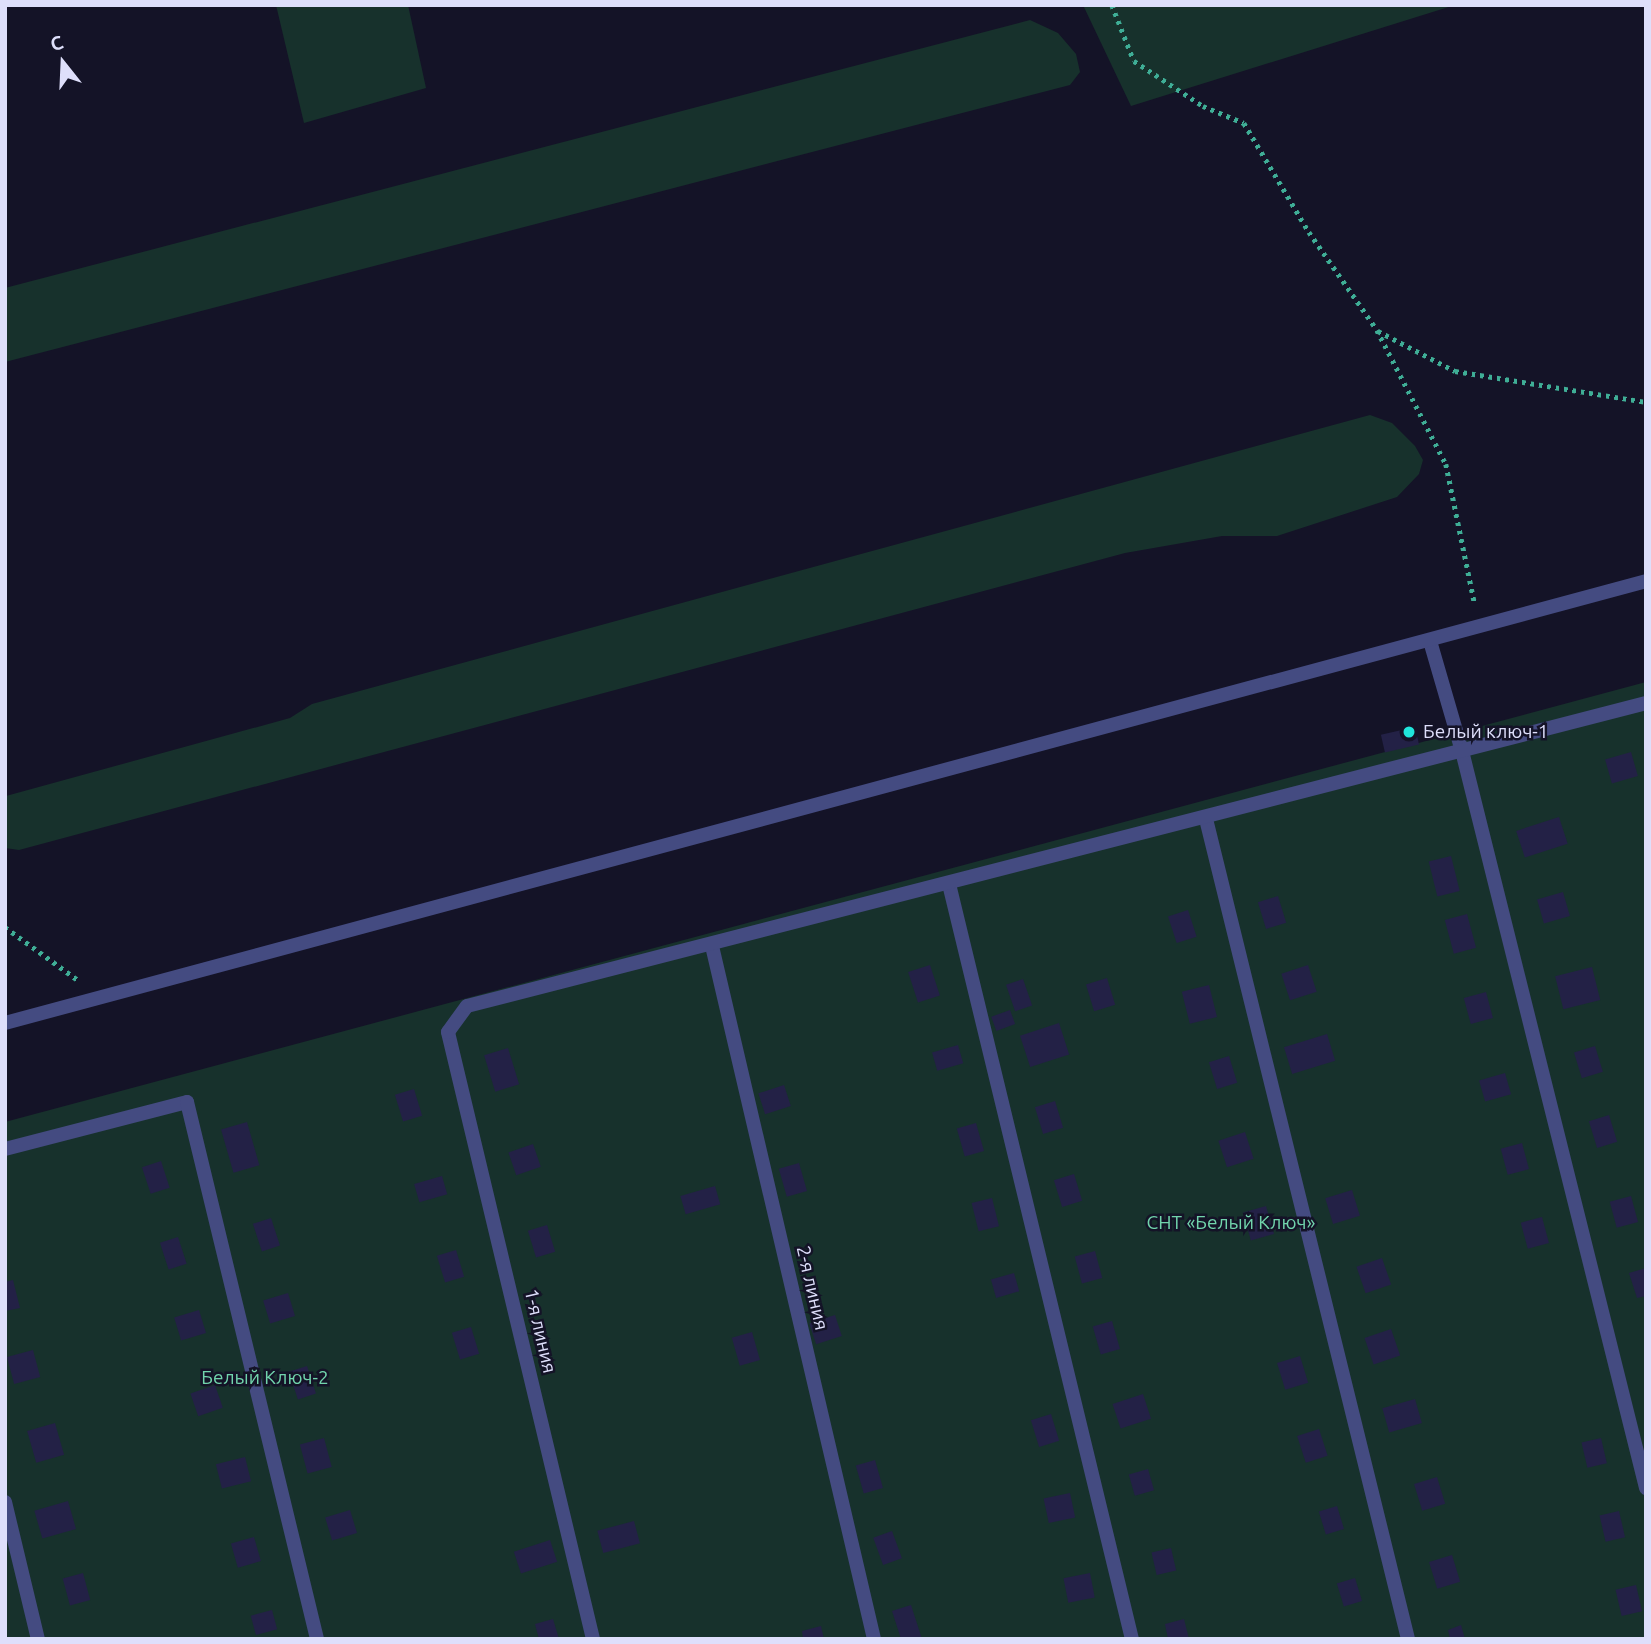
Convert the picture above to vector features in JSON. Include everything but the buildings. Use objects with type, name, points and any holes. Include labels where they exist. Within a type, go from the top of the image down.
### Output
[{"type":"street","points":[[5,1023],[1646,581]]},
{"type":"street","points":[[1430,641],[1462,751],[1646,1488]]},
{"type":"street","points":[[712,946],[1646,703]]},
{"type":"street","points":[[1206,819],[1408,1639]]},
{"type":"street","points":[[949,884],[1132,1639]]},
{"type":"street","name":"1-я линия","points":[[593,1639],[448,1032],[467,1006],[712,946]]},
{"type":"street","name":"2-я линия","points":[[712,946],[874,1639]]},
{"type":"street","points":[[5,1149],[187,1102],[317,1639]]},
{"type":"street","points":[[5,1502],[38,1639]]},
{"type":"path","points":[[1112,5],[1134,61],[1203,106],[1244,123],[1309,232],[1377,330],[1446,464],[1480,627]]},
{"type":"path","points":[[1377,330],[1455,371],[1646,402]]},
{"type":"path","points":[[5,926],[101,997]]},
{"type":"green space","points":[[276,5],[408,5],[426,88],[304,123]]},
{"type":"green space","points":[[1083,5],[1455,5],[1131,106]]},
{"type":"green space","points":[[1030,20],[1058,33],[1076,54],[1080,72],[1070,85],[5,362],[5,288]]},
{"type":"green space","points":[[1370,415],[1392,423],[1415,446],[1423,460],[1419,474],[1397,497],[1277,536],[1222,536],[1125,553],[19,850],[5,848],[6,796],[290,718],[312,704]]},
{"type":"green space","name":"СНТ «Белый Ключ»","points":[[1646,682],[1646,1639],[5,1639],[5,1122]]},
{"type":"place","name":"Белый ключ-1","points":[[1409,732]]},
{"type":"park label","name":"Белый Ключ-2","points":[[265,1378]]}]
